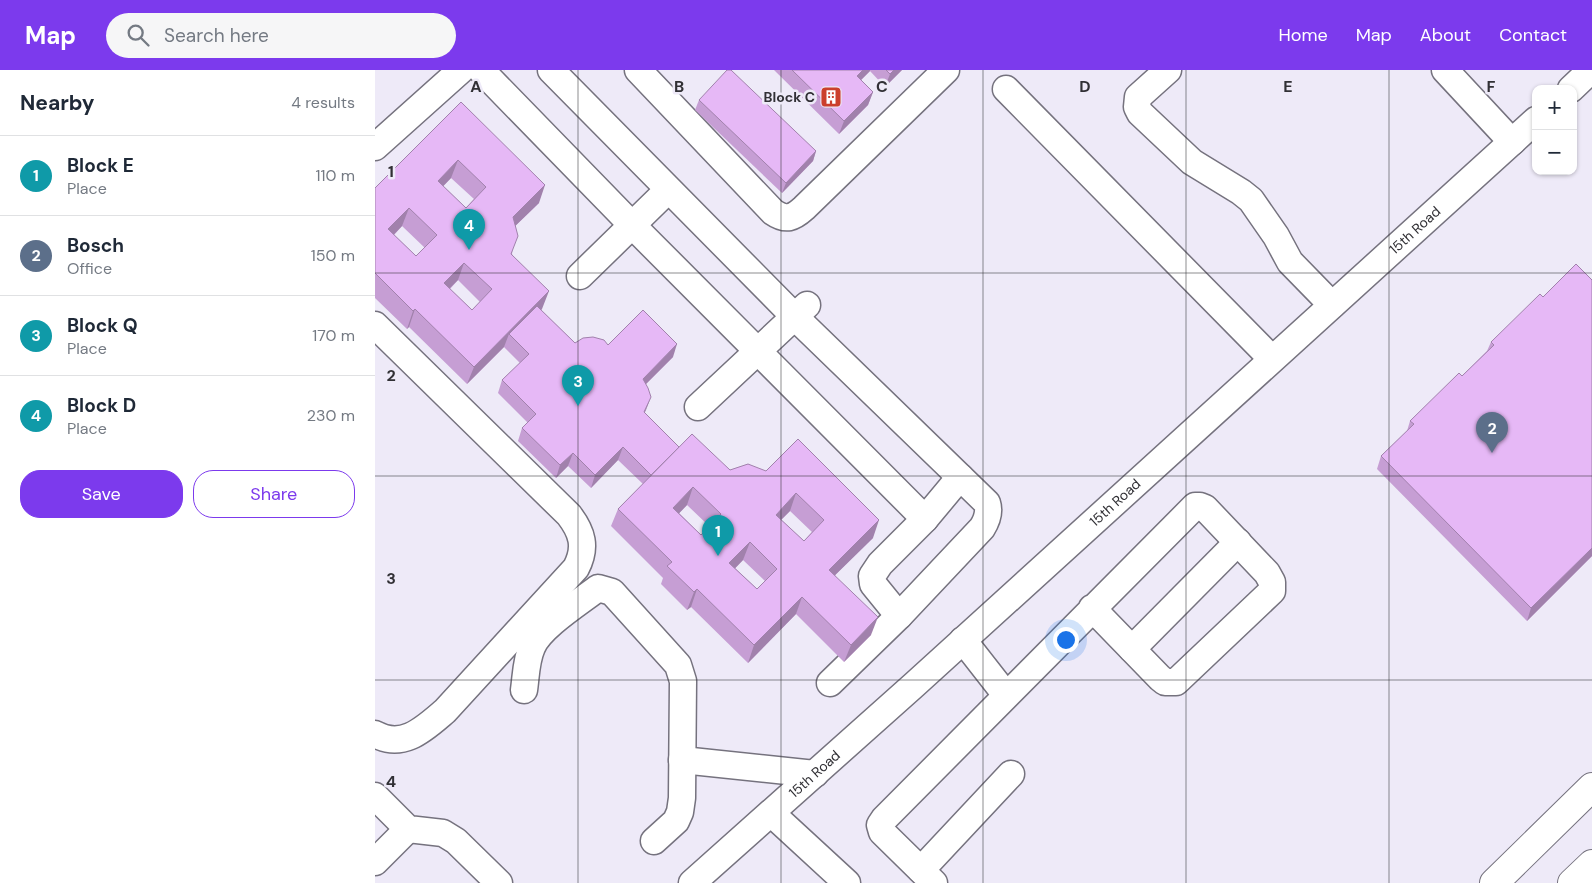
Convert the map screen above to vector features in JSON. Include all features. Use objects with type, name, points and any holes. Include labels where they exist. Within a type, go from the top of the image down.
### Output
[{"type":"highway","points":[[1494,883],[1592,787]]},
{"type":"highway","points":[[1572,883],[1592,864]]},
{"type":"street","points":[[375,148],[461,70]]},
{"type":"street","points":[[481,70],[632,225],[925,519]]},
{"type":"street","points":[[551,70],[668,190],[801,311],[987,503],[989,510],[985,522],[899,616],[830,684]]},
{"type":"street","points":[[639,70],[773,212],[783,218],[790,218],[804,208],[946,70]]},
{"type":"street","points":[[1168,70],[1138,96],[1137,106],[1140,113],[1192,162],[1251,200],[1276,236],[1290,262],[1332,305]]},
{"type":"street","points":[[1445,70],[1512,142]]},
{"type":"street","points":[[1575,85],[1591,70]]},
{"type":"street","points":[[1006,89],[1272,360]]},
{"type":"street","name":"15th Road","points":[[692,883],[815,774],[1532,124]]},
{"type":"street","points":[[581,276],[668,190]]},
{"type":"street","points":[[698,407],[801,311]]},
{"type":"street","points":[[375,324],[569,515],[579,528],[582,544],[581,558],[576,568],[445,711],[414,736],[404,739],[389,739],[375,734]]},
{"type":"street","points":[[899,616],[873,584],[872,576],[880,564],[925,519],[960,477]]},
{"type":"street","points":[[1011,774],[927,877],[882,832],[880,826],[884,819],[1092,608],[1195,506],[1205,508],[1267,573],[1272,582],[1272,591],[1176,682],[1165,682],[1092,608]]},
{"type":"street","points":[[1132,649],[1238,542]]},
{"type":"street","points":[[524,690],[532,646],[544,630],[598,588],[612,592],[678,665],[683,681],[682,798],[680,812],[676,821],[654,841]]},
{"type":"street","points":[[963,640],[1006,695]]},
{"type":"street","points":[[682,760],[815,774]]},
{"type":"street","points":[[375,796],[408,829],[443,833],[456,841],[499,883]]},
{"type":"street","points":[[771,813],[847,883]]},
{"type":"street","points":[[375,862],[408,829]]},
{"type":"building","points":[[727,70],[731,70],[816,151],[786,183],[699,100]]},
{"type":"building","points":[[792,70],[863,70],[857,76],[873,92],[844,121]]},
{"type":"building","points":[[886,70],[894,70],[890,74]]},
{"type":"building","points":[[461,102],[545,185],[513,217],[518,236],[511,254],[549,291],[474,367],[375,273],[375,188]],"holes":[[[458,160],[486,187],[466,208],[438,181]],[[409,208],[437,235],[416,256],[388,229]],[[464,263],[492,289],[472,310],[444,283]]]},
{"type":"building","points":[[1576,264],[1592,280],[1592,548],[1531,608],[1381,456],[1414,424],[1410,421],[1459,373],[1462,376],[1494,345],[1491,342],[1540,294],[1543,297]]},
{"type":"building","points":[[537,306],[575,343],[583,338],[593,337],[604,340],[608,345],[643,310],[677,344],[643,379],[651,397],[644,412],[679,447],[651,475],[623,447],[595,475],[573,453],[560,465],[522,428],[536,414],[502,380],[529,354],[509,334]]},
{"type":"building","points":[[692,434],[730,470],[748,464],[766,471],[798,439],[879,520],[829,570],[878,617],[851,645],[802,597],[754,645],[697,589],[694,592],[667,566],[672,562],[618,509]],"holes":[[[693,487],[721,514],[701,535],[673,508]],[[796,493],[824,520],[804,541],[776,515]],[[750,542],[777,569],[757,589],[729,563]]]},
{"type":"place","name":"Block C","points":[[831,97]]},
{"type":"place","name":"Block D","points":[[469,250]]},
{"type":"place","name":"Block Q","points":[[578,406]]},
{"type":"place","name":"Bosch","points":[[1492,453]]},
{"type":"place","name":"Block E","points":[[718,556]]}]
